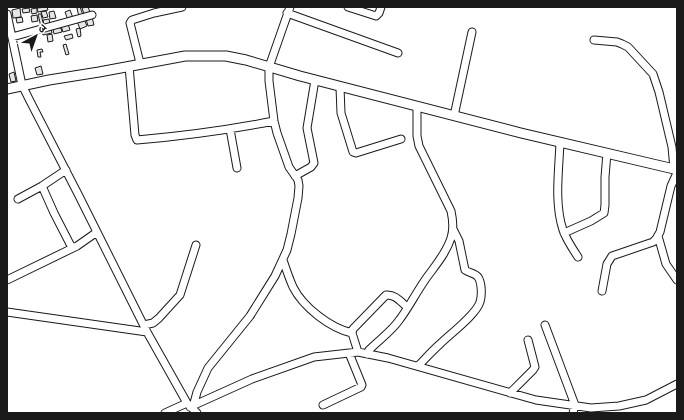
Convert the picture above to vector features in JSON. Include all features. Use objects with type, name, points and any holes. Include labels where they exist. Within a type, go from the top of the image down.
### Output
[{"type":"main road","points":[[7,89],[140,63],[185,56],[212,55],[246,60],[315,80],[454,116],[676,170]]},
{"type":"street","points":[[140,63],[130,23],[132,20],[154,13],[182,7]]},
{"type":"street","points":[[350,7],[376,16],[378,15],[381,7]]},
{"type":"street","points":[[192,408],[197,392],[208,368],[250,316],[271,283],[283,260],[291,234],[299,186],[289,167],[274,121],[269,81],[269,67],[288,10],[398,53]]},
{"type":"street","points":[[7,14],[22,85],[147,332],[192,408]]},
{"type":"street","points":[[12,37],[92,15]]},
{"type":"street","points":[[454,116],[472,32]]},
{"type":"street","points":[[594,40],[617,42],[628,47],[653,74],[658,87],[676,170],[658,236],[653,242],[612,256],[607,264],[602,291]]},
{"type":"street","points":[[129,66],[136,139],[185,135],[274,121]]},
{"type":"street","points":[[295,176],[311,167],[314,163],[307,128],[315,80]]},
{"type":"street","points":[[340,86],[341,113],[353,152],[401,139]]},
{"type":"street","points":[[367,354],[369,350],[393,328],[443,254],[451,239],[453,220],[451,211],[419,146],[416,136],[418,106]]},
{"type":"street","points":[[230,129],[237,168]]},
{"type":"street","points":[[560,142],[558,202],[560,217],[564,233],[578,257]]},
{"type":"street","points":[[564,233],[592,221],[604,213],[604,177],[607,153]]},
{"type":"street","points":[[18,199],[42,186],[66,170]]},
{"type":"street","points":[[42,186],[72,248]]},
{"type":"street","points":[[418,366],[439,344],[458,328],[474,311],[480,302],[480,280],[476,275],[467,272],[463,266],[459,241],[453,229]]},
{"type":"street","points":[[7,280],[72,248],[97,232]]},
{"type":"street","points":[[658,236],[666,264],[677,280]]},
{"type":"street","points":[[144,325],[153,323],[180,295],[196,246]]},
{"type":"street","points":[[283,260],[293,287],[305,305],[334,326],[343,331],[352,333]]},
{"type":"street","points":[[358,352],[352,333],[353,329],[386,295],[395,297],[407,307]]},
{"type":"street","points":[[7,312],[147,332]]},
{"type":"street","points":[[545,325],[574,409]]},
{"type":"street","points":[[510,393],[535,367],[528,340]]},
{"type":"street","points":[[165,413],[192,408],[252,379],[314,357],[358,352],[388,358],[510,393],[574,409],[619,406],[646,400],[677,384]]},
{"type":"street","points":[[323,405],[361,387],[362,384],[349,353]]},
{"type":"building","points":[[47,7],[48,10],[38,12],[37,8]]},
{"type":"building","points":[[80,7],[83,15],[79,17],[77,8]]},
{"type":"building","points":[[88,7],[90,12],[84,14],[82,8]]},
{"type":"building","points":[[20,8],[21,17],[13,18],[12,10]]},
{"type":"building","points":[[29,8],[30,12],[23,13],[22,9]]},
{"type":"building","points":[[37,8],[37,13],[32,14],[31,9]]},
{"type":"building","points":[[70,10],[73,18],[68,20],[65,12]]},
{"type":"building","points":[[46,11],[48,17],[43,18],[41,12]]},
{"type":"building","points":[[54,11],[56,18],[50,19],[49,12]]},
{"type":"building","points":[[38,14],[41,14],[44,27],[41,27]]},
{"type":"building","points":[[37,15],[38,21],[32,22],[31,16]]},
{"type":"building","points":[[22,17],[23,22],[17,23],[16,18]]},
{"type":"building","points":[[92,17],[94,25],[88,26],[86,19]]},
{"type":"building","points":[[49,19],[50,24],[44,25],[43,20]]},
{"type":"building","points":[[84,19],[87,26],[80,29],[77,21]]},
{"type":"building","points":[[68,24],[70,30],[63,32],[61,26]]},
{"type":"building","points":[[59,27],[61,28],[62,32],[54,34],[53,29]]},
{"type":"building","points":[[80,28],[81,36],[78,37],[76,29]]},
{"type":"building","points":[[51,29],[52,33],[43,35],[42,31]]},
{"type":"building","points":[[32,34],[34,44],[31,45],[29,35]]},
{"type":"building","points":[[52,34],[53,41],[48,42],[47,35]]},
{"type":"building","points":[[72,34],[73,38],[66,40],[64,36]]},
{"type":"building","points":[[66,44],[69,54],[66,55],[63,45]]},
{"type":"building","points":[[42,49],[43,52],[40,52],[41,57],[38,57],[37,50]]},
{"type":"building","points":[[41,66],[43,74],[37,75],[35,68]]},
{"type":"building","points":[[14,72],[16,81],[11,82],[9,74]]}]
